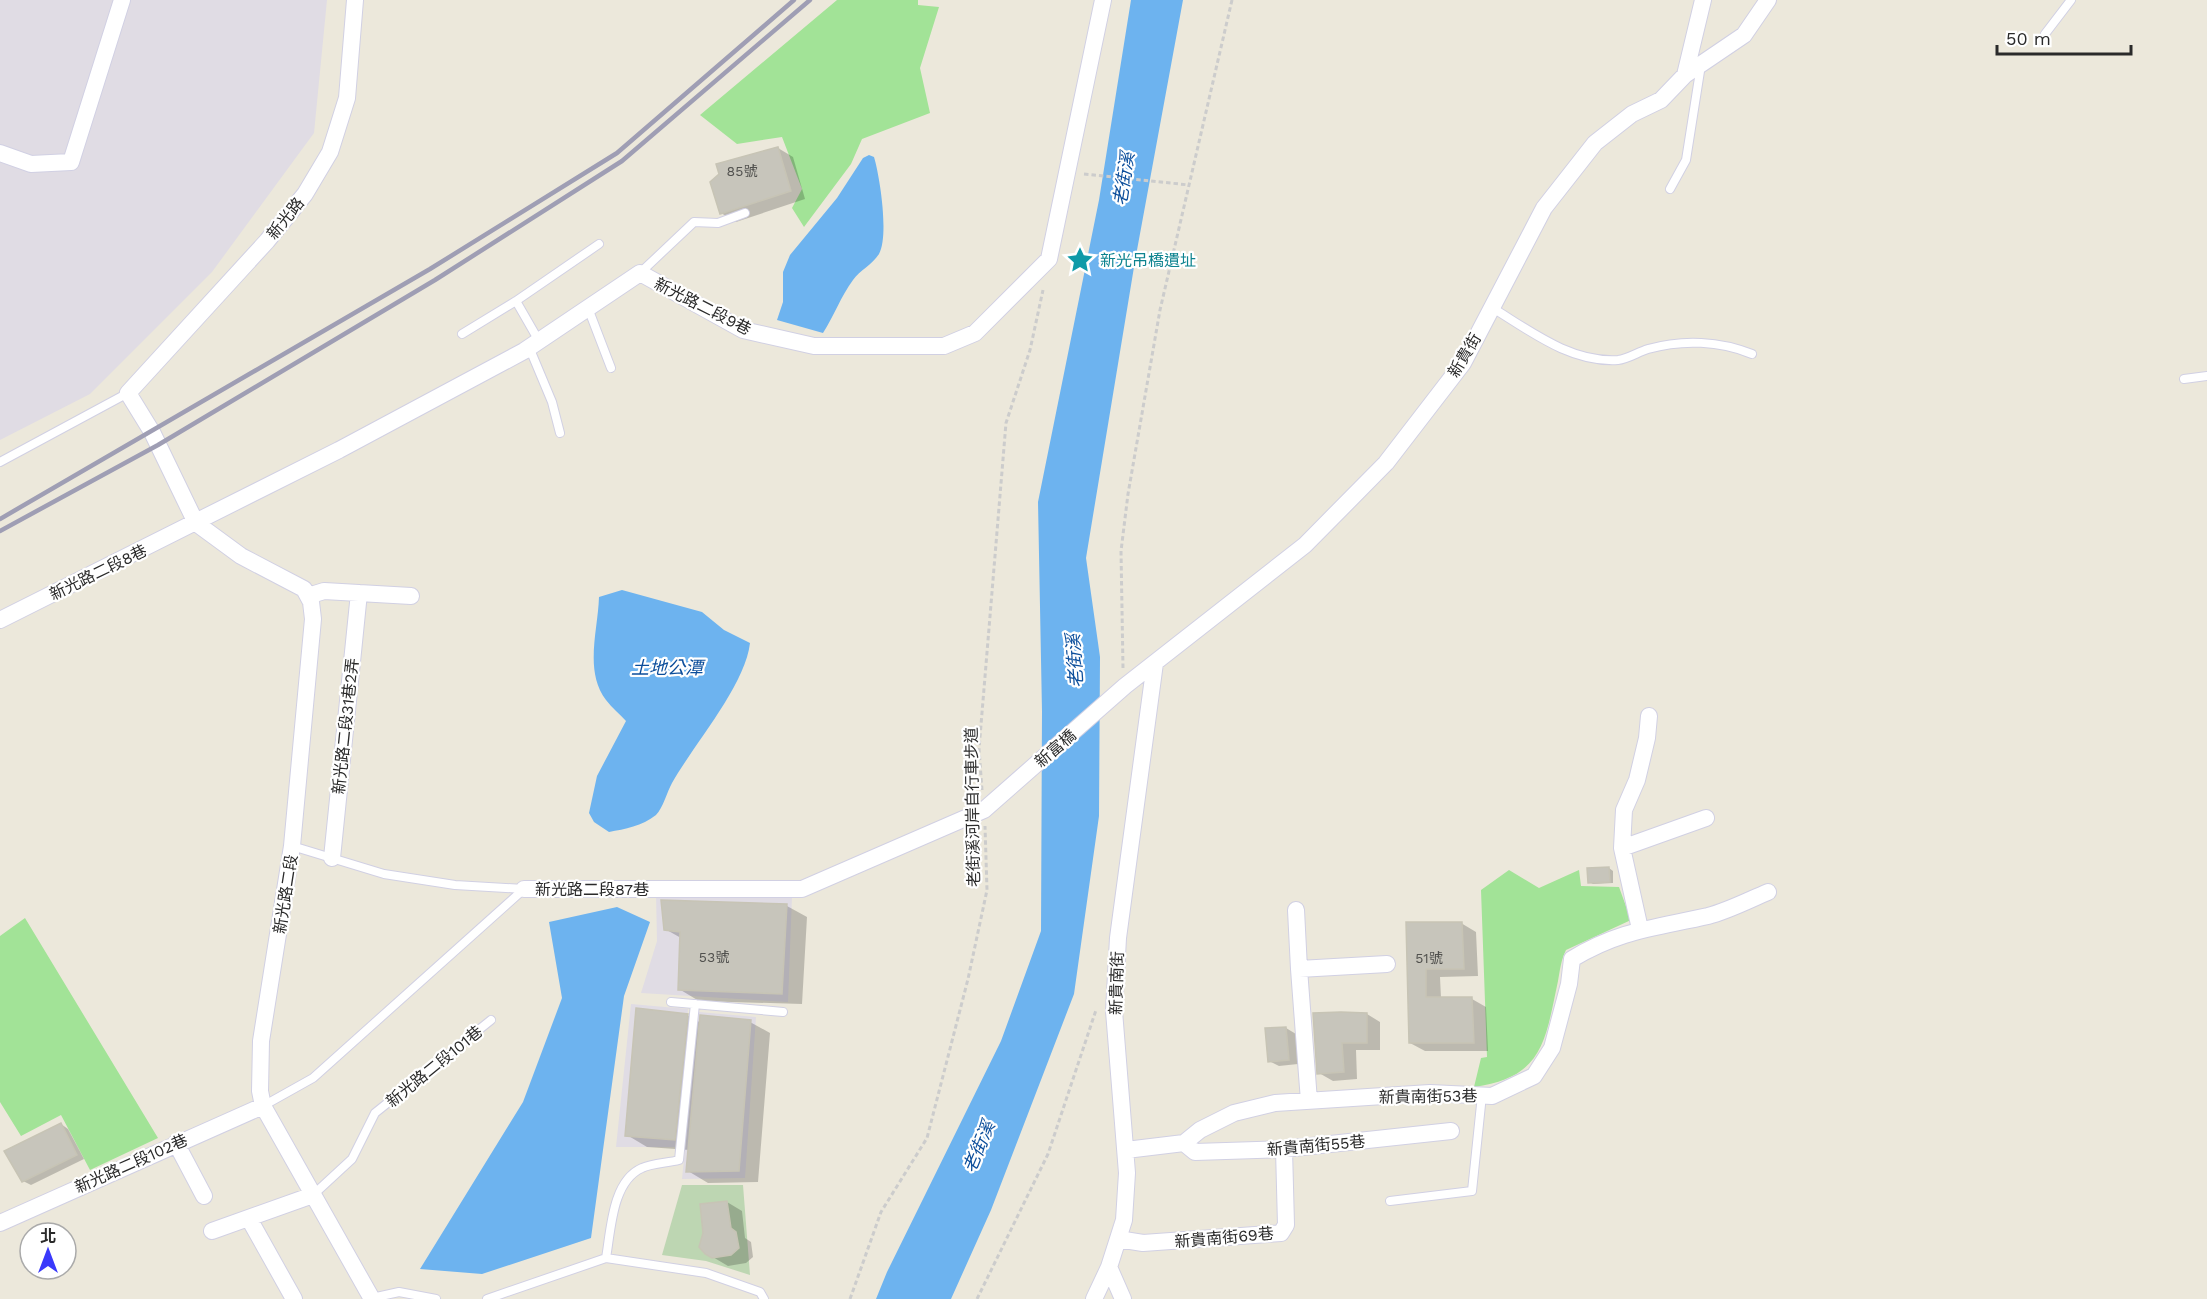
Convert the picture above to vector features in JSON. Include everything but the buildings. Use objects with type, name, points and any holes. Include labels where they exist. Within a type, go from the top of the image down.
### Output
[{"type":"street","points":[[0,153],[31,164],[71,162],[122,0]]},
{"type":"street","name":"新光路","points":[[128,393],[267,241],[305,194],[330,152],[347,98],[355,0]]},
{"type":"street","points":[[1049,259],[1103,0]]},
{"type":"street","points":[[1685,75],[1703,0]]},
{"type":"street","name":"新貴街","points":[[1125,686],[1305,545],[1386,463],[1463,363],[1490,307],[1544,208],[1595,143],[1632,114],[1661,100],[1685,75],[1744,35],[1768,0]]},
{"type":"street","name":"新光路二段9巷","points":[[196,523],[339,450],[534,344],[640,273],[743,330],[814,346],[944,346],[975,333],[1049,259]]},
{"type":"street","points":[[128,393],[152,432],[196,523],[241,556],[304,589],[308,596],[324,591],[411,596]]},
{"type":"street","name":"新光路二段8巷","points":[[0,620],[196,523]]},
{"type":"street","name":"新光路二段31巷2弄","points":[[332,858],[359,593]]},
{"type":"street","name":"新光路二段","points":[[308,596],[313,619],[292,846],[261,1041],[260,1091],[263,1106],[371,1299]]},
{"type":"street","name":"新貴南街","points":[[1094,1299],[1109,1267],[1124,1220],[1125,1150],[1114,1011],[1118,938],[1155,663]]},
{"type":"street","name":"新富橋","points":[[984,810],[1125,686]]},
{"type":"street","points":[[1640,929],[1622,848],[1624,810],[1636,780],[1647,738],[1649,716]]},
{"type":"street","name":"新光路二段87巷","points":[[524,890],[802,889],[984,810]]},
{"type":"street","points":[[1622,848],[1706,818]]},
{"type":"street","name":"新貴南街53巷","points":[[1125,1150],[1184,1143],[1200,1130],[1234,1113],[1275,1103],[1430,1093],[1492,1096],[1534,1076],[1552,1048],[1569,984],[1572,959],[1596,944],[1640,929],[1710,915],[1768,892]]},
{"type":"street","points":[[1296,910],[1309,1101]]},
{"type":"street","points":[[1299,969],[1387,964]]},
{"type":"street","name":"新光路二段102巷","points":[[0,1222],[263,1106]]},
{"type":"street","name":"新貴南街55巷","points":[[1184,1143],[1195,1152],[1284,1149],[1450,1131]]},
{"type":"street","points":[[176,1143],[204,1196]]},
{"type":"street","name":"新貴南街69巷","points":[[1118,1239],[1143,1243],[1281,1233],[1286,1225],[1284,1149]]},
{"type":"street","points":[[212,1231],[313,1195]]},
{"type":"street","points":[[252,1224],[294,1299]]},
{"type":"street","points":[[1109,1267],[1123,1299]]},
{"type":"lane","points":[[2045,34],[2071,0]]},
{"type":"lane","points":[[1670,189],[1686,160],[1701,64]]},
{"type":"lane","points":[[640,273],[694,222],[718,223],[745,213]]},
{"type":"lane","points":[[462,334],[516,301],[599,243]]},
{"type":"lane","points":[[516,301],[534,344],[560,433]]},
{"type":"lane","points":[[1490,307],[1560,349],[1583,355],[1618,360],[1650,348],[1691,342],[1728,344],[1752,354]]},
{"type":"lane","points":[[588,308],[611,368]]},
{"type":"lane","points":[[2184,379],[2207,376]]},
{"type":"lane","points":[[0,462],[128,393]]},
{"type":"lane","points":[[292,846],[384,874],[455,885],[524,890]]},
{"type":"lane","name":"新光路二段87巷","points":[[263,1106],[313,1078],[524,890]]},
{"type":"lane","points":[[671,1002],[783,1012]]},
{"type":"lane","points":[[606,1258],[617,1201],[627,1179],[642,1167],[679,1160],[695,1004]]},
{"type":"lane","name":"新光路二段101巷","points":[[313,1195],[352,1159],[375,1113],[491,1020]]},
{"type":"lane","points":[[1390,1201],[1472,1191],[1482,1095]]},
{"type":"lane","points":[[487,1299],[606,1258],[706,1273],[760,1292],[764,1299]]},
{"type":"lane","points":[[371,1299],[399,1292],[436,1299]]},
{"type":"path","points":[[1123,667],[1121,551],[1128,494],[1160,310],[1232,0]]},
{"type":"path","points":[[1083,174],[1189,185]]},
{"type":"path","name":"老街溪河岸自行車步道","points":[[850,1299],[881,1212],[927,1138],[968,979],[987,890],[979,749],[1006,423],[1030,350],[1049,259]]},
{"type":"path","points":[[977,1299],[1048,1154],[1097,1009]]},
{"type":"shaded area","points":[[0,0],[327,0],[314,133],[212,272],[90,394],[0,440]]},
{"type":"shaded area","points":[[656,895],[792,897],[788,1002],[641,993],[657,941]]},
{"type":"shaded area","points":[[631,1004],[688,1009],[675,1147],[616,1147]]},
{"type":"shaded area","points":[[699,1012],[756,1017],[745,1178],[682,1179]]},
{"type":"green space","points":[[837,0],[918,0],[918,5],[939,7],[920,68],[930,113],[862,139],[851,164],[804,227],[792,208],[802,189],[782,137],[737,144],[700,115]]},
{"type":"green space","points":[[1509,870],[1539,888],[1579,870],[1581,886],[1619,887],[1631,920],[1566,950],[1549,1021],[1537,1053],[1528,1065],[1515,1075],[1474,1087],[1481,1058],[1487,1057],[1481,890]]},
{"type":"green space","points":[[25,918],[158,1138],[90,1170],[61,1115],[21,1136],[0,1102],[0,936]]},
{"type":"green space","points":[[682,1185],[743,1185],[750,1275],[706,1261],[662,1255]]},
{"type":"water","name":"老街溪","points":[[1131,0],[1183,0],[1135,261],[1086,558],[1100,657],[1099,816],[1074,994],[991,1210],[951,1299],[876,1299],[887,1272],[1001,1041],[1041,931],[1042,711],[1038,502],[1099,200]]},
{"type":"water","points":[[869,155],[874,157],[882,206],[883,234],[879,254],[853,280],[823,333],[777,320],[783,302],[783,272],[790,255],[837,198],[863,158]]},
{"type":"water","name":"土地公潭","points":[[622,590],[702,612],[724,630],[750,643],[739,678],[681,768],[656,815],[639,824],[609,832],[594,822],[589,813],[597,776],[626,721],[608,703],[599,689],[595,676],[594,650],[599,597]]},
{"type":"water","points":[[617,907],[650,922],[624,996],[591,1238],[482,1274],[420,1269],[523,1102],[562,998],[549,922]]},
{"type":"railway","points":[[0,519],[430,269],[617,153],[794,0]]},
{"type":"railway","points":[[0,531],[158,445],[435,280],[622,161],[810,0]]},
{"type":"place","name":"新光吊橋遺址","points":[[1080,260]]}]
